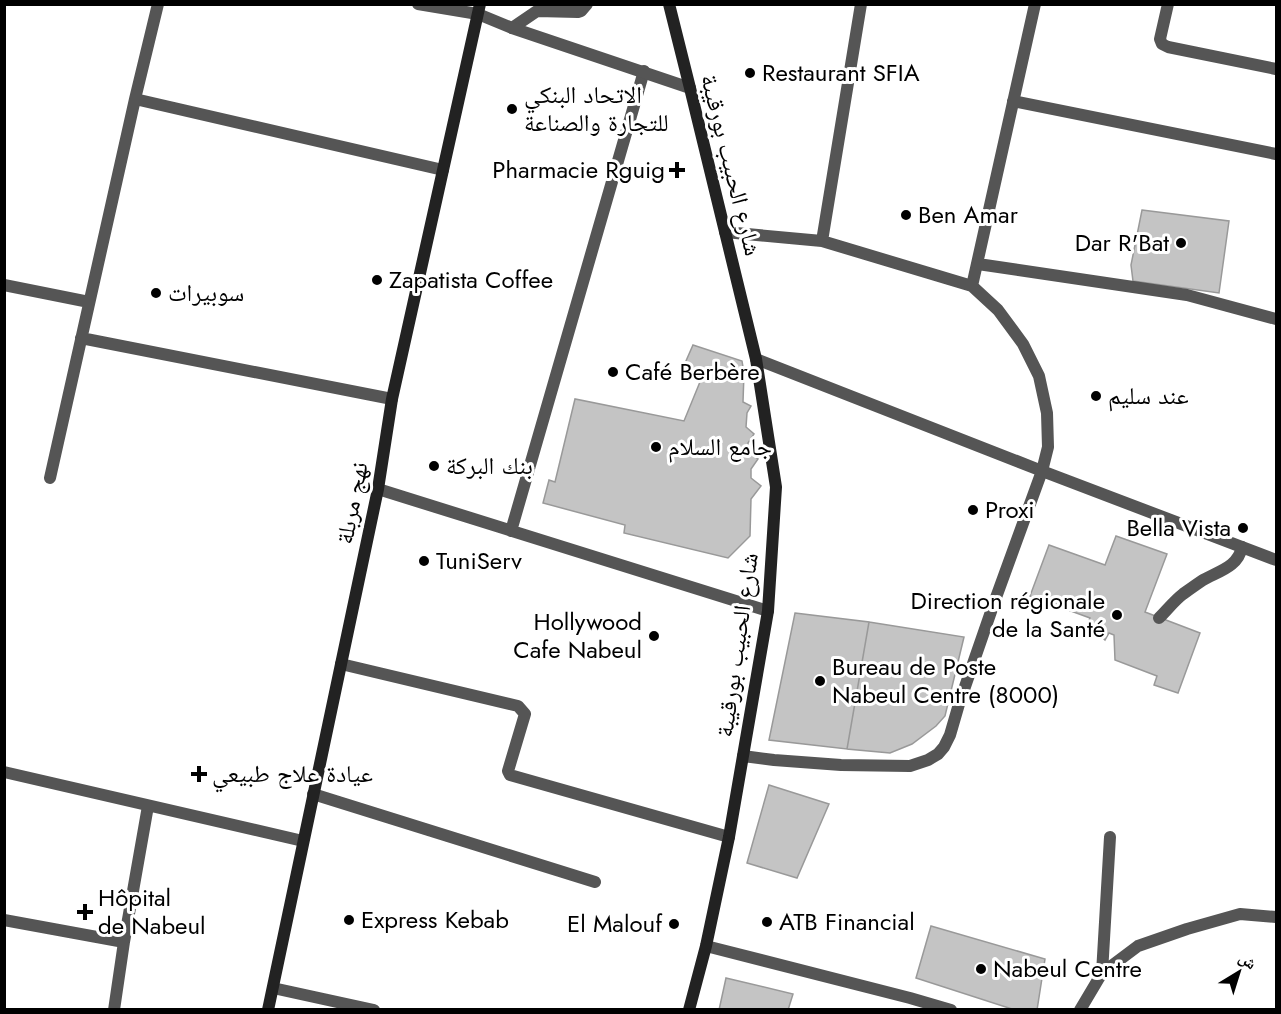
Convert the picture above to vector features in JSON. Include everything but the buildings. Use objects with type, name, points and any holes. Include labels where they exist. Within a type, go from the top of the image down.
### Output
[{"type":"main road","name":"شارع الحبيب بورقيبة","points":[[669,4],[756,359],[776,487],[768,611],[729,837],[706,946],[689,1010]]},
{"type":"main road","name":"نهج مربلة","points":[[268,1010],[378,489],[392,399],[479,9]]},
{"type":"street","points":[[50,477],[158,4]]},
{"type":"street","points":[[418,4],[479,9],[512,28],[690,88]]},
{"type":"street","points":[[512,28],[537,11],[578,12],[582,11],[587,4]]},
{"type":"street","points":[[822,241],[861,4]]},
{"type":"street","points":[[972,286],[1035,4]]},
{"type":"street","points":[[1168,4],[1160,39],[1162,44],[1276,69]]},
{"type":"street","points":[[511,531],[644,71]]},
{"type":"street","points":[[135,99],[443,170]]},
{"type":"street","points":[[1013,101],[1276,154]]},
{"type":"street","points":[[725,231],[822,241],[972,286],[998,310],[1023,344],[1039,376],[1047,413],[1048,447],[1042,471],[994,603],[950,735],[938,754],[910,766],[841,765],[743,756]]},
{"type":"street","points":[[978,264],[1187,295],[1276,319]]},
{"type":"street","points":[[4,285],[89,302]]},
{"type":"street","points":[[81,338],[392,399]]},
{"type":"street","points":[[756,359],[1276,560]]},
{"type":"street","points":[[378,489],[768,611]]},
{"type":"street","points":[[1159,618],[1181,595],[1204,579],[1221,572],[1234,563],[1242,547]]},
{"type":"street","points":[[341,664],[518,706],[525,714],[508,771],[510,775],[729,837]]},
{"type":"street","points":[[4,772],[303,841]]},
{"type":"street","points":[[313,794],[595,882]]},
{"type":"street","points":[[114,1010],[148,806]]},
{"type":"street","points":[[1102,973],[1110,837]]},
{"type":"street","points":[[1080,1010],[1102,973],[1138,946],[1240,914],[1276,917]]},
{"type":"street","points":[[4,920],[124,942]]},
{"type":"street","points":[[706,946],[909,1004],[951,1010]]},
{"type":"street","points":[[273,988],[374,1010]]},
{"type":"place","name":"Restaurant SFIA","points":[[750,73]]},
{"type":"place","name":"الاتحاد البنكي للتجارة والصناعة","points":[[512,109]]},
{"type":"place","name":"Pharmacie Rguig","points":[[677,170]]},
{"type":"place","name":"Ben Amar","points":[[906,215]]},
{"type":"place","name":"Dar R'Bat","points":[[1181,243]]},
{"type":"place","name":"Zapatista Coffee","points":[[377,280]]},
{"type":"place","name":"سوبيرات","points":[[156,293]]},
{"type":"place","name":"Café Berbère","points":[[613,372]]},
{"type":"place","name":"عند سليم","points":[[1096,396]]},
{"type":"place","name":"جامع السلام","points":[[656,447]]},
{"type":"place","name":"بنك البركة","points":[[434,466]]},
{"type":"place","name":"Proxi","points":[[973,510]]},
{"type":"place","name":"Bella Vista","points":[[1243,528]]},
{"type":"place","name":"TuniServ","points":[[424,561]]},
{"type":"place","name":"Direction régionale de la Santé","points":[[1117,615]]},
{"type":"place","name":"Hollywood Cafe Nabeul","points":[[654,636]]},
{"type":"place","name":"Bureau de Poste Nabeul Centre (8000)","points":[[820,681]]},
{"type":"place","name":"عيادة علاج طبيعي","points":[[199,774]]},
{"type":"place","name":"Hôpital de Nabeul","points":[[85,912]]},
{"type":"place","name":"Express Kebab","points":[[349,920]]},
{"type":"place","name":"ATB Financial","points":[[767,922]]},
{"type":"place","name":"El Malouf","points":[[674,924]]},
{"type":"place","name":"Nabeul Centre","points":[[981,969]]}]
